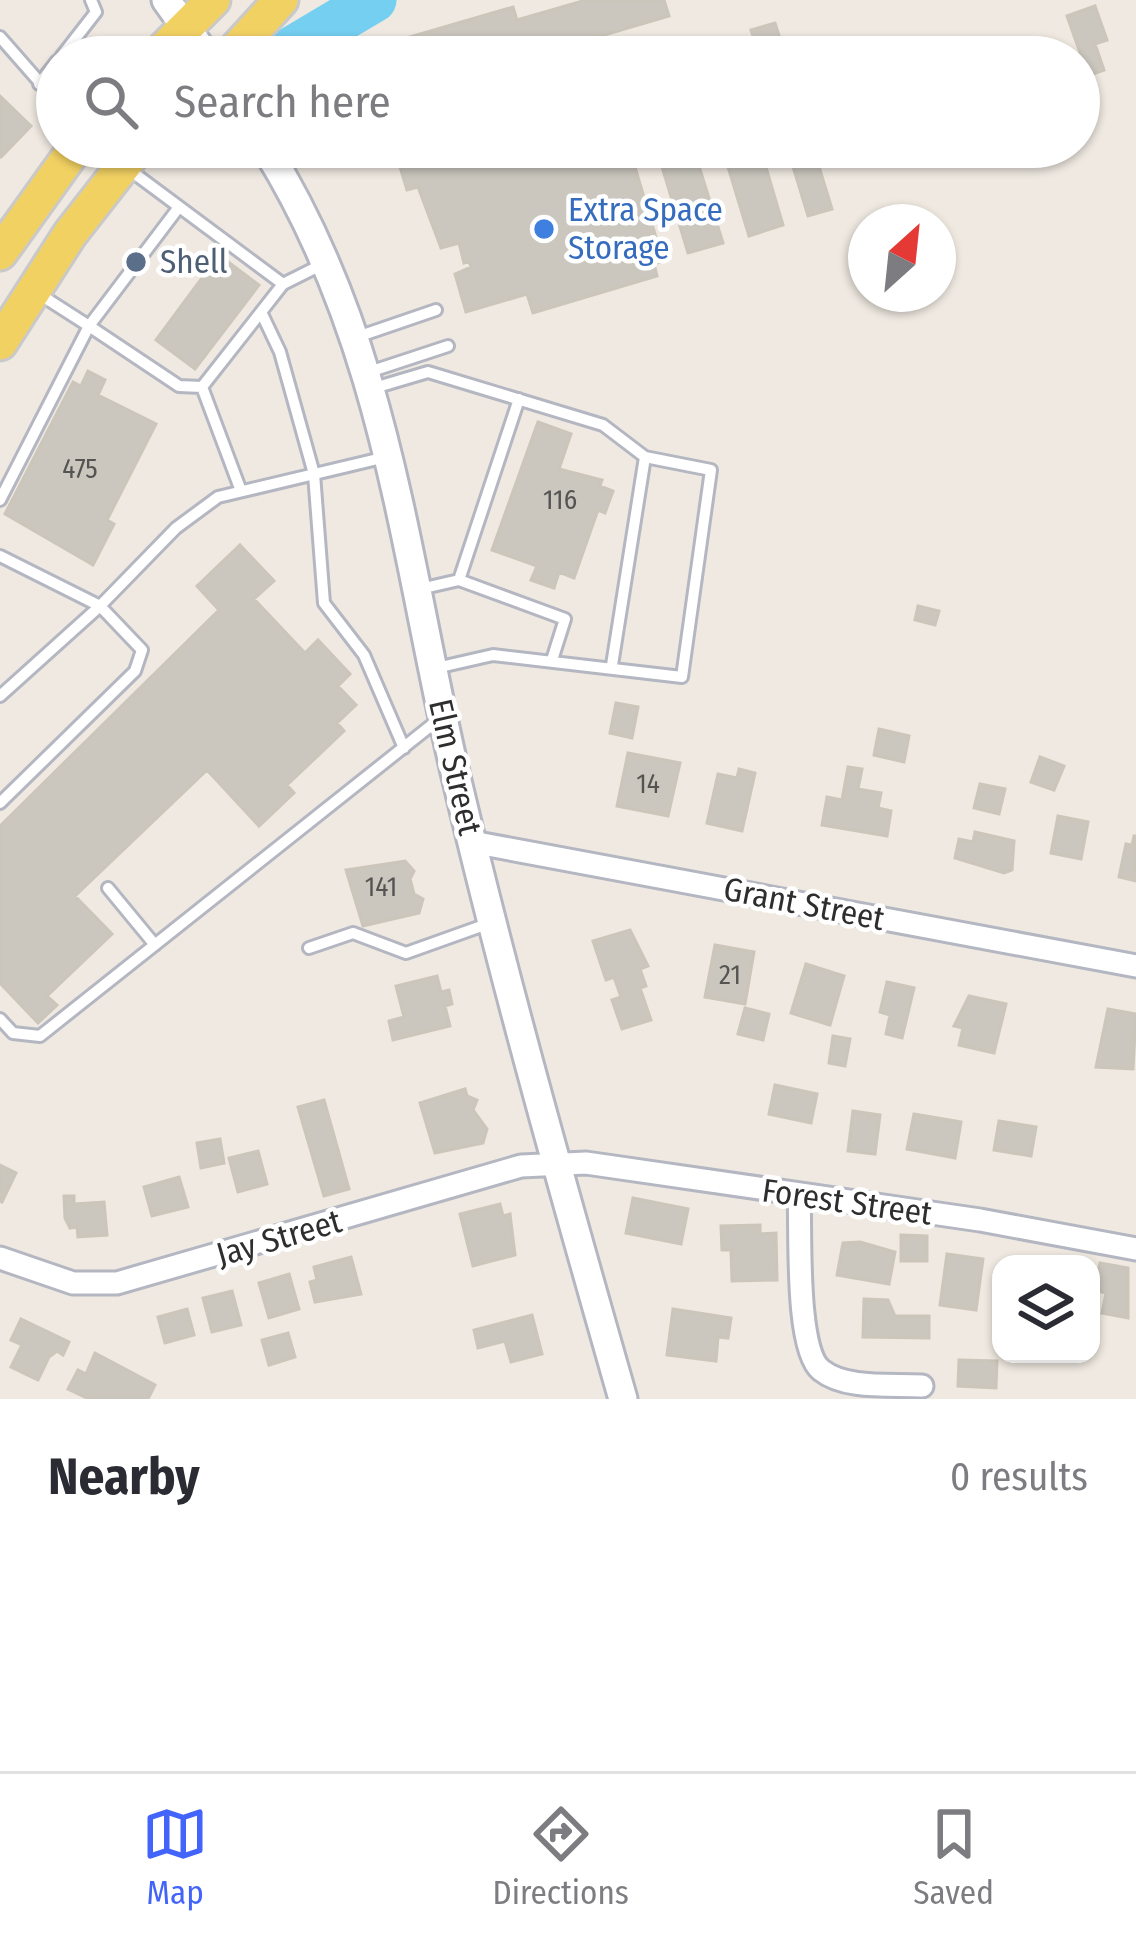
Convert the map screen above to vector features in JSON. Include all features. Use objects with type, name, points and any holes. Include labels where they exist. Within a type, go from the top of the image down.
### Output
[{"type":"main road","points":[[176,13],[213,0]]},
{"type":"main road","points":[[248,36],[280,0]]},
{"type":"main road","points":[[0,253],[61,168]]},
{"type":"main road","points":[[0,344],[32,290],[122,168]]},
{"type":"main road","name":"Elm Street","points":[[278,168],[329,261],[371,380],[472,842],[622,1399]]},
{"type":"street","name":"Grant Street","points":[[472,842],[1136,966]]},
{"type":"street","name":"Forest Street","points":[[558,1165],[586,1163],[1136,1249]]},
{"type":"street","name":"Jay Street","points":[[0,1258],[73,1283],[117,1282],[521,1166],[558,1165]]},
{"type":"street","points":[[800,1195],[806,1346],[820,1370],[857,1383],[922,1385]]},
{"type":"lane","points":[[77,36],[96,12],[91,0]]},
{"type":"lane","points":[[0,37],[36,80]]},
{"type":"lane","points":[[142,168],[179,207],[284,284]]},
{"type":"lane","points":[[0,500],[89,326],[179,207]]},
{"type":"lane","points":[[202,387],[284,284],[329,261]]},
{"type":"lane","points":[[32,290],[179,386],[202,387]]},
{"type":"lane","points":[[357,337],[436,310]]},
{"type":"lane","points":[[261,312],[280,352],[314,474],[324,603],[364,655],[404,748]]},
{"type":"lane","points":[[371,380],[448,346]]},
{"type":"lane","points":[[371,380],[428,372],[603,425],[645,457],[711,470],[682,676],[493,655],[433,668]]},
{"type":"lane","points":[[202,387],[242,491]]},
{"type":"lane","points":[[459,580],[519,399]]},
{"type":"lane","points":[[0,696],[100,606],[176,528],[218,497],[389,456]]},
{"type":"lane","points":[[612,665],[645,457]]},
{"type":"lane","points":[[0,556],[100,606],[142,650],[135,671],[0,803]]},
{"type":"lane","points":[[416,590],[459,580],[566,619],[552,660]]},
{"type":"lane","points":[[0,1019],[13,1033],[40,1036],[443,716]]},
{"type":"lane","points":[[108,888],[155,945]]},
{"type":"lane","points":[[309,948],[352,933],[406,953],[494,922]]},
{"type":"building","points":[[586,0],[664,0],[669,16],[601,36],[413,36],[513,7],[517,20]]},
{"type":"building","points":[[1095,6],[1107,40],[1074,36],[1067,16]]},
{"type":"building","points":[[775,23],[779,36],[753,36],[751,30]]},
{"type":"building","points":[[0,96],[31,126],[1,157],[0,156]]},
{"type":"building","name":"Extra Space Storage","points":[[400,168],[635,168],[663,261],[654,264],[657,276],[533,313],[527,294],[466,312],[455,274],[471,267],[469,261],[464,263],[459,243],[441,248],[418,187],[407,190]]},
{"type":"building","points":[[662,168],[700,168],[723,243],[688,253]]},
{"type":"building","points":[[728,168],[766,168],[783,225],[749,236]]},
{"type":"building","points":[[793,168],[819,168],[832,209],[808,216]]},
{"type":"building","points":[[219,255],[259,285],[195,369],[156,340]]},
{"type":"building","points":[[88,371],[105,380],[98,395],[156,424],[107,520],[114,524],[93,565],[5,514],[73,382],[81,386]]},
{"type":"building","points":[[538,422],[571,434],[559,469],[602,480],[600,486],[613,491],[605,513],[598,510],[574,578],[559,572],[554,588],[531,580],[537,566],[492,550]]},
{"type":"building","points":[[240,545],[274,581],[254,599],[305,653],[318,640],[350,674],[338,686],[356,705],[337,723],[344,731],[287,785],[294,793],[259,826],[207,770],[75,896],[112,934],[47,996],[57,1005],[38,1023],[0,983],[0,826],[219,610],[197,586]]},
{"type":"building","points":[[918,606],[939,611],[935,625],[915,620]]},
{"type":"building","points":[[616,703],[638,707],[632,738],[610,733]]},
{"type":"building","points":[[879,729],[909,736],[904,762],[874,755]]},
{"type":"building","points":[[628,753],[680,763],[668,816],[617,806]]},
{"type":"building","points":[[1040,757],[1064,766],[1054,790],[1031,782]]},
{"type":"building","points":[[848,767],[862,769],[858,789],[881,793],[878,808],[891,811],[887,836],[822,825],[827,797],[842,800]]},
{"type":"building","points":[[739,769],[755,773],[742,831],[707,823],[718,774],[737,778]]},
{"type":"building","points":[[980,784],[1005,789],[999,814],[974,808]]},
{"type":"building","points":[[1058,816],[1088,822],[1081,859],[1051,853]]},
{"type":"building","points":[[975,832],[1014,841],[1012,870],[1004,873],[955,858],[959,839],[973,842]]},
{"type":"building","points":[[1134,836],[1136,881],[1119,877],[1126,844],[1132,845]]},
{"type":"building","points":[[405,861],[414,871],[410,879],[414,894],[423,899],[419,913],[363,926],[346,870]]},
{"type":"building","points":[[630,930],[648,966],[640,969],[646,986],[640,988],[651,1020],[622,1029],[612,1000],[621,997],[614,977],[606,980],[593,941]]},
{"type":"building","points":[[715,945],[754,952],[745,1004],[705,997]]},
{"type":"building","points":[[806,964],[844,976],[830,1025],[791,1013]]},
{"type":"building","points":[[437,976],[441,992],[449,990],[452,1004],[445,1006],[450,1026],[393,1040],[389,1021],[404,1017],[396,986]]},
{"type":"building","points":[[887,982],[914,988],[902,1038],[886,1034],[890,1015],[880,1012]]},
{"type":"building","points":[[969,996],[1006,1004],[994,1053],[959,1045],[963,1028],[954,1026]]},
{"type":"building","points":[[745,1008],[769,1014],[763,1040],[738,1034]]},
{"type":"building","points":[[1108,1009],[1136,1014],[1133,1069],[1096,1067]]},
{"type":"building","points":[[833,1036],[850,1039],[845,1066],[829,1063]]},
{"type":"building","points":[[775,1085],[817,1094],[811,1123],[769,1114]]},
{"type":"building","points":[[465,1089],[467,1096],[477,1100],[473,1110],[487,1129],[483,1143],[435,1153],[420,1103]]},
{"type":"building","points":[[324,1100],[349,1189],[324,1196],[298,1107]]},
{"type":"building","points":[[853,1111],[880,1115],[875,1154],[848,1151]]},
{"type":"building","points":[[914,1114],[961,1122],[955,1158],[907,1149]]},
{"type":"building","points":[[999,1121],[1036,1127],[1031,1156],[994,1150]]},
{"type":"building","points":[[220,1139],[224,1163],[201,1168],[197,1143]]},
{"type":"building","points":[[258,1151],[267,1184],[238,1192],[229,1158]]},
{"type":"building","points":[[0,1165],[16,1173],[2,1202],[0,1201]]},
{"type":"building","points":[[179,1177],[188,1207],[152,1216],[144,1187]]},
{"type":"building","points":[[64,1196],[74,1196],[74,1204],[104,1202],[107,1235],[78,1237],[77,1227],[70,1228],[65,1218]]},
{"type":"building","points":[[633,1198],[688,1209],[681,1244],[626,1233]]},
{"type":"building","points":[[500,1204],[503,1216],[510,1214],[515,1255],[473,1266],[460,1214]]},
{"type":"building","points":[[760,1225],[760,1234],[776,1233],[777,1280],[732,1281],[731,1250],[722,1250],[721,1226]]},
{"type":"building","points":[[901,1235],[927,1236],[927,1261],[901,1261]]},
{"type":"building","points":[[860,1242],[895,1252],[889,1284],[837,1275],[843,1243]]},
{"type":"building","points":[[947,1254],[983,1259],[976,1310],[940,1305]]},
{"type":"building","points":[[351,1257],[361,1294],[315,1302],[310,1282],[317,1280],[314,1267]]},
{"type":"building","points":[[1100,1263],[1128,1268],[1128,1318],[1102,1313],[1106,1293],[1100,1292]]},
{"type":"building","points":[[289,1274],[299,1309],[269,1318],[259,1283]]},
{"type":"building","points":[[232,1291],[241,1325],[212,1332],[203,1298]]},
{"type":"building","points":[[864,1299],[888,1300],[895,1316],[929,1316],[929,1338],[863,1337]]},
{"type":"building","points":[[187,1309],[194,1335],[165,1343],[158,1317]]},
{"type":"building","points":[[673,1309],[731,1318],[728,1338],[718,1337],[716,1361],[667,1355]]},
{"type":"building","points":[[532,1315],[542,1354],[511,1362],[505,1341],[478,1348],[474,1330]]},
{"type":"building","points":[[21,1319],[69,1342],[63,1355],[57,1351],[49,1357],[38,1380],[11,1367],[22,1345],[11,1340]]},
{"type":"building","points":[[288,1333],[295,1357],[269,1365],[262,1340]]},
{"type":"building","points":[[95,1353],[155,1385],[148,1399],[89,1399],[68,1389],[78,1370],[86,1374]]},
{"type":"building","points":[[959,1360],[997,1363],[996,1388],[958,1386]]},
{"type":"waterway","points":[[313,36],[374,0]]},
{"type":"place","name":"Extra Space Storage","points":[[544,229]]},
{"type":"place","name":"Shell","points":[[136,262]]}]
